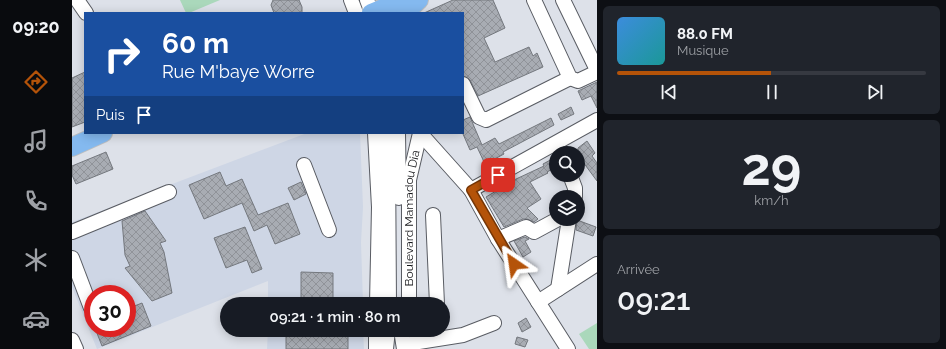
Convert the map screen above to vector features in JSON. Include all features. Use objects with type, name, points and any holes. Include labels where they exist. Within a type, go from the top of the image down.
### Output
[{"type":"main road","points":[[406,12],[419,0]]},
{"type":"main road","points":[[373,12],[393,4]]},
{"type":"main road","points":[[72,147],[101,134]]},
{"type":"street","points":[[77,0],[85,12]]},
{"type":"street","points":[[350,0],[356,12]]},
{"type":"street","points":[[367,0],[371,12]]},
{"type":"street","points":[[534,0],[570,78],[578,81],[597,71],[563,0]]},
{"type":"street","points":[[464,86],[479,116],[486,120],[570,78]]},
{"type":"street","points":[[559,146],[597,120]]},
{"type":"street","points":[[374,134],[379,207],[377,297]]},
{"type":"street","name":"Boulevard Mamadou Dia","points":[[387,134],[389,297]]},
{"type":"street","points":[[398,134],[400,297]]},
{"type":"street","name":"Boulevard Mamadou Dia","points":[[409,297],[409,180],[420,134]]},
{"type":"street","points":[[421,134],[471,190],[498,239],[568,349]]},
{"type":"street","points":[[471,190],[549,151]]},
{"type":"street","points":[[304,165],[329,230]]},
{"type":"street","points":[[72,232],[169,192]]},
{"type":"street","points":[[433,215],[437,297]]},
{"type":"street","points":[[498,239],[526,227],[534,232],[549,224]]},
{"type":"street","points":[[558,289],[568,226]]},
{"type":"street","points":[[72,258],[84,291]]},
{"type":"street","points":[[538,302],[597,264]]},
{"type":"street","points":[[450,335],[463,335],[494,323]]},
{"type":"street","points":[[376,337],[376,349]]},
{"type":"street","points":[[386,349],[387,337]]},
{"type":"street","points":[[396,349],[399,337]]},
{"type":"street","points":[[411,343],[431,337]]},
{"type":"street","points":[[72,340],[76,349]]},
{"type":"shaded area","points":[[304,134],[360,134],[363,207],[361,242],[363,297],[268,297],[268,281],[228,297],[220,297],[220,300],[136,333],[136,285],[84,285],[84,317],[72,287],[72,222]]},
{"type":"shaded area","points":[[92,337],[127,337],[97,349]]},
{"type":"shaded area","points":[[268,337],[363,337],[364,349],[267,349]]},
{"type":"green space","points":[[180,0],[220,0],[191,12],[186,12]]},
{"type":"green space","points":[[597,323],[597,349],[589,349],[579,334]]},
{"type":"building","points":[[273,0],[299,0],[302,7],[302,12],[274,12],[271,5]]},
{"type":"building","points":[[453,0],[493,0],[505,28],[484,38],[495,62],[529,47],[533,56],[537,53],[543,67],[478,96],[470,80],[464,77],[464,12],[426,12]]},
{"type":"building","points":[[84,72],[84,122],[72,127],[72,78]]},
{"type":"building","points":[[597,82],[597,108],[591,96],[582,100],[578,91]]},
{"type":"building","points":[[571,107],[574,114],[561,120],[558,114]]},
{"type":"building","points":[[470,117],[482,145],[495,138],[499,144],[551,118],[554,125],[503,152],[504,154],[485,164],[477,147],[470,150],[463,134],[464,120]]},
{"type":"building","points":[[587,141],[595,153],[592,156],[597,163],[597,181],[585,165],[585,146],[581,146]]},
{"type":"building","points":[[106,152],[113,169],[76,184],[72,175],[72,166]]},
{"type":"building","points":[[549,161],[548,173],[530,182],[541,199],[527,208],[538,219],[534,222],[523,219],[504,227],[486,197],[501,188],[501,186],[544,166],[543,164]]},
{"type":"building","points":[[220,172],[226,186],[242,179],[258,215],[288,203],[300,234],[275,244],[267,225],[254,231],[242,203],[204,219],[189,185]]},
{"type":"building","points":[[301,182],[306,194],[294,200],[288,188]]},
{"type":"building","points":[[145,211],[166,241],[160,243],[164,252],[172,293],[152,301],[125,268],[130,266],[125,255],[122,221]]},
{"type":"building","points":[[585,223],[596,227],[593,236],[576,230],[576,226],[585,226]]},
{"type":"building","points":[[245,227],[262,269],[252,273],[247,260],[226,268],[214,238]]},
{"type":"building","points":[[525,237],[529,239],[525,241],[531,252],[523,257],[514,241]]},
{"type":"building","points":[[301,272],[333,273],[333,297],[301,297]]},
{"type":"building","points":[[142,303],[151,326],[136,332],[136,305]]},
{"type":"building","points":[[526,318],[531,327],[522,332],[518,323]]},
{"type":"building","points":[[98,337],[124,337],[102,346]]},
{"type":"building","points":[[286,337],[348,337],[348,349],[286,349]]},
{"type":"building","points":[[517,337],[528,340],[525,347],[515,344]]},
{"type":"route","points":[[498,175],[471,190],[498,239],[514,264]]}]
